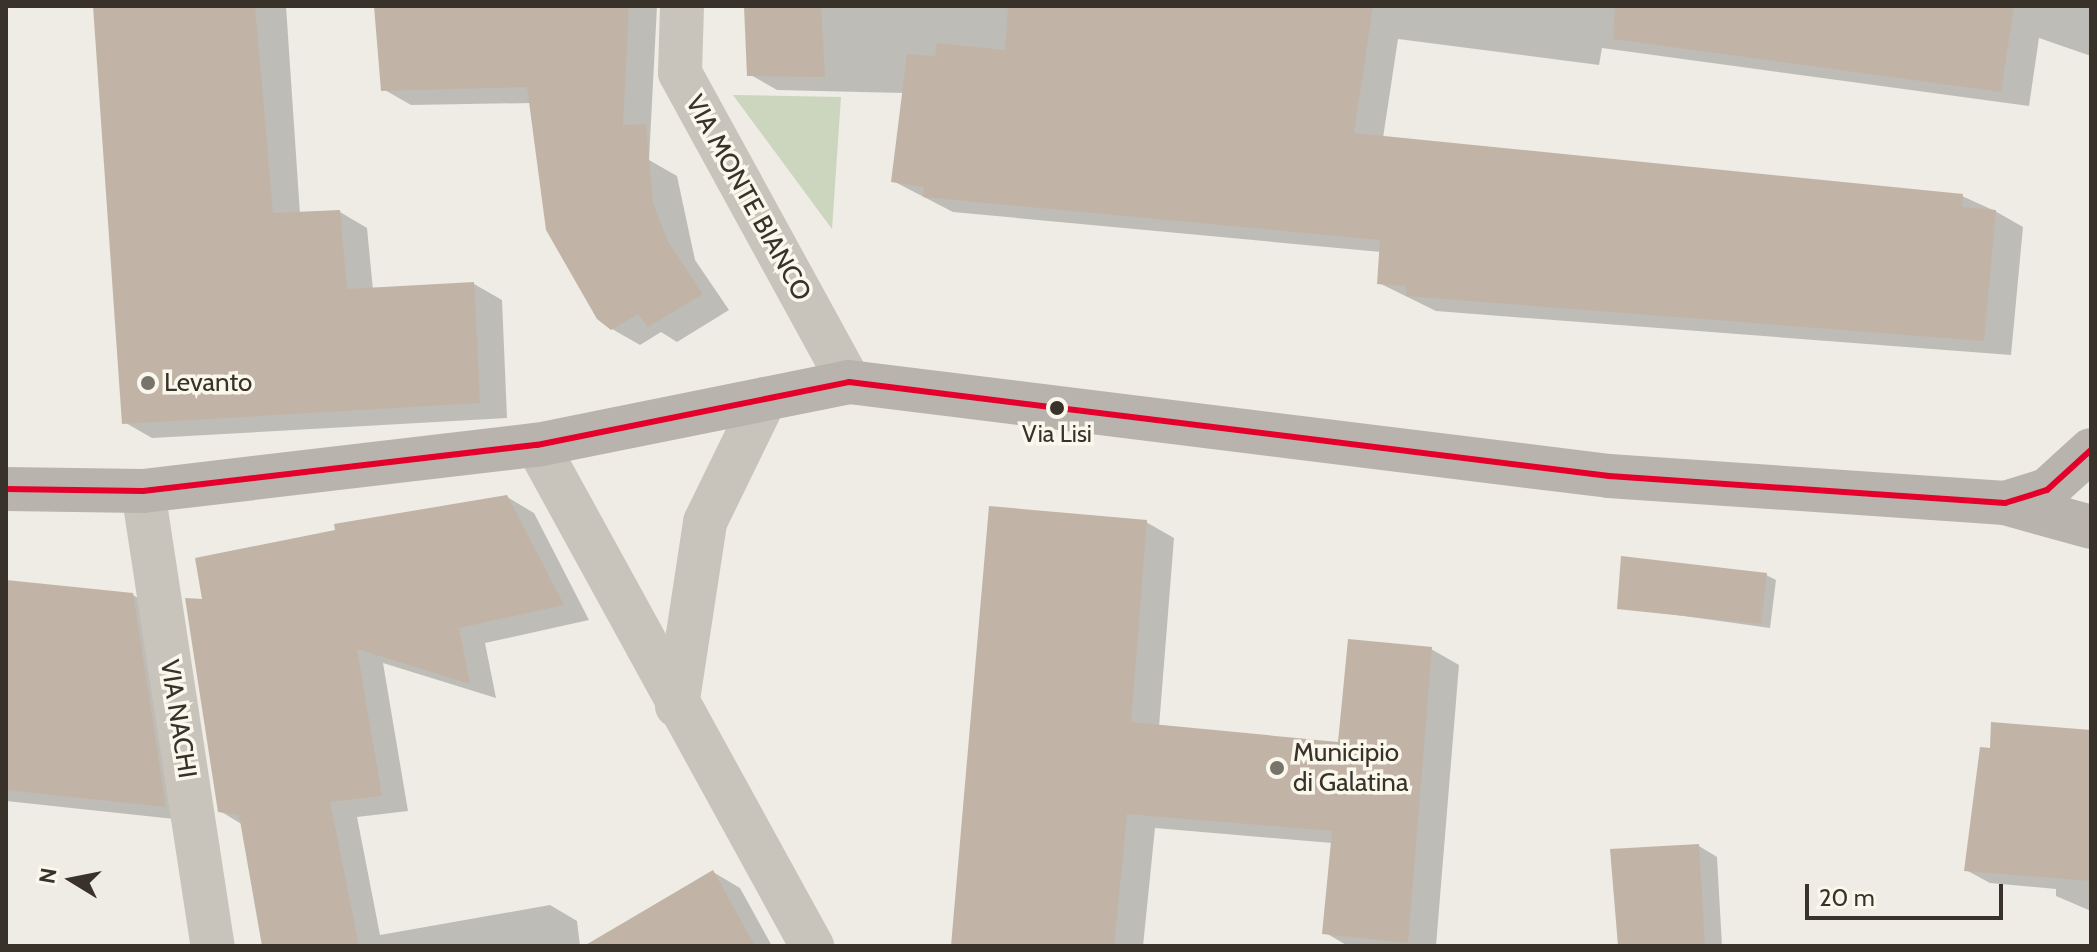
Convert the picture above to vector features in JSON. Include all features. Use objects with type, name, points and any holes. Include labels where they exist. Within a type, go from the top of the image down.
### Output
[{"type":"main road","points":[[6,489],[143,491],[537,445],[849,382],[1609,476],[2005,503],[2091,527]]},
{"type":"main road","points":[[2005,503],[2047,490],[2091,450]]},
{"type":"street","name":"VIA MONTE BIANCO","points":[[682,6],[680,73],[849,382]]},
{"type":"street","points":[[677,706],[705,522],[765,399]]},
{"type":"street","points":[[537,445],[677,706],[812,946]]},
{"type":"street","name":"VIA NACHI","points":[[143,491],[213,946]]},
{"type":"green space","points":[[733,95],[841,97],[832,229]]},
{"type":"building","points":[[93,6],[255,6],[273,213],[340,210],[347,289],[474,282],[480,403],[122,424]]},
{"type":"building","points":[[374,6],[629,6],[623,125],[646,124],[653,203],[668,242],[703,294],[648,327],[638,314],[611,330],[597,319],[546,230],[527,87],[381,91]]},
{"type":"building","points":[[744,6],[821,6],[825,77],[747,76]]},
{"type":"building","points":[[1008,6],[1373,6],[1354,133],[1963,194],[1962,207],[1996,210],[1984,341],[1406,296],[1406,286],[1377,284],[1380,240],[923,197],[924,187],[891,182],[907,54],[935,56],[937,43],[1005,50]]},
{"type":"building","points":[[1615,6],[2014,6],[2001,92],[1613,39]]},
{"type":"building","points":[[507,495],[564,605],[459,628],[470,684],[357,649],[382,796],[330,802],[359,946],[262,946],[239,815],[218,812],[185,598],[202,599],[195,558],[335,530],[334,524]]},
{"type":"building","points":[[989,506],[1147,520],[1131,722],[1338,742],[1348,639],[1432,647],[1408,943],[1322,934],[1332,831],[1127,814],[1114,946],[951,946]]},
{"type":"building","points":[[1621,556],[1767,573],[1761,624],[1617,609]]},
{"type":"building","points":[[6,580],[133,593],[166,807],[6,790]]},
{"type":"building","points":[[1991,722],[2091,730],[2091,881],[1964,871],[1980,747],[1990,748]]},
{"type":"building","points":[[1699,844],[1705,946],[1618,946],[1610,849]]},
{"type":"building","points":[[713,870],[755,946],[584,946]]},
{"type":"transit line","points":[[6,489],[143,491],[537,445],[849,382],[1609,476],[2005,503],[2047,490],[2091,450]]},
{"type":"place","name":"Levanto","points":[[148,383]]},
{"type":"place","name":"Via Lisi","points":[[1057,408]]},
{"type":"place","name":"Municipio di Galatina","points":[[1277,768]]}]
